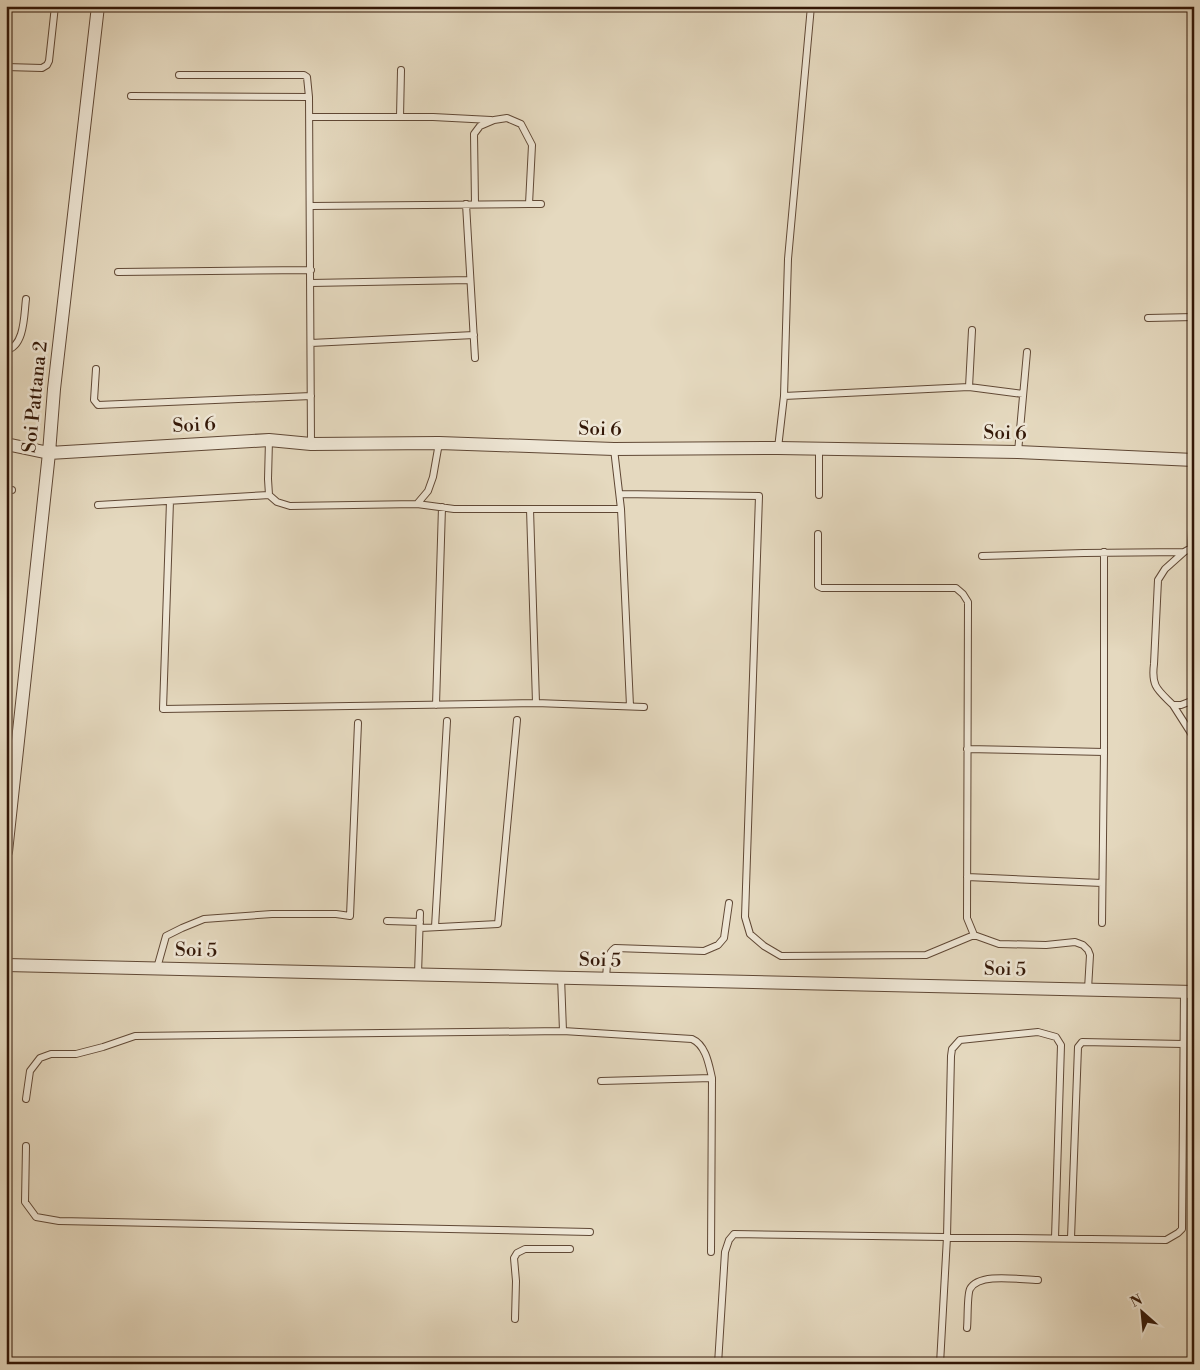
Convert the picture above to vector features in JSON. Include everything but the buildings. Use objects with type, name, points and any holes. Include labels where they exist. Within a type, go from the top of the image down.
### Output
[{"type":"street","name":"Soi Pattana 2","points":[[6,852],[49,453],[56,369],[98,6]]},
{"type":"street","name":"Soi 6","points":[[6,444],[49,453],[269,440],[311,444],[439,443],[614,449],[778,448],[1018,452],[1194,460]]},
{"type":"street","name":"Soi 5","points":[[6,964],[1189,992]]},
{"type":"lane","points":[[6,67],[42,68],[47,65],[55,6]]},
{"type":"lane","points":[[778,448],[784,396],[788,260],[811,6]]},
{"type":"lane","points":[[400,117],[401,70]]},
{"type":"lane","points":[[180,75],[304,75],[307,77],[310,96],[311,444]]},
{"type":"lane","points":[[131,96],[310,96]]},
{"type":"lane","points":[[310,117],[494,120],[507,118],[521,124],[532,145],[529,204]]},
{"type":"lane","points":[[475,204],[474,134],[480,126],[494,120]]},
{"type":"lane","points":[[466,204],[475,358]]},
{"type":"lane","points":[[310,206],[541,204]]},
{"type":"lane","points":[[118,272],[311,270]]},
{"type":"lane","points":[[311,283],[470,280]]},
{"type":"lane","points":[[6,350],[18,344],[26,299]]},
{"type":"lane","points":[[1148,318],[1194,317]]},
{"type":"lane","points":[[969,387],[972,330]]},
{"type":"lane","points":[[311,343],[474,335]]},
{"type":"lane","points":[[1018,452],[1027,352]]},
{"type":"lane","points":[[96,369],[94,400],[98,405],[311,396]]},
{"type":"lane","points":[[784,396],[969,387],[1023,394]]},
{"type":"lane","points":[[269,440],[269,495]]},
{"type":"lane","points":[[416,504],[428,491],[433,477],[439,443]]},
{"type":"lane","points":[[614,449],[621,508],[630,706]]},
{"type":"lane","points":[[819,449],[819,495]]},
{"type":"lane","points":[[620,494],[759,496],[745,917],[750,934],[764,946],[781,956],[926,955],[974,935],[1000,944],[1046,945],[1075,942],[1083,945],[1090,955],[1088,990]]},
{"type":"lane","points":[[982,556],[1104,552],[1184,552],[1192,549],[1194,494]]},
{"type":"lane","points":[[98,505],[269,495],[277,502],[290,506],[416,504],[454,509],[621,508]]},
{"type":"lane","points":[[170,501],[163,709],[536,703],[644,707]]},
{"type":"lane","points":[[436,705],[442,508]]},
{"type":"lane","points":[[530,509],[536,703]]},
{"type":"lane","points":[[818,534],[818,586],[822,588],[956,588],[968,602],[967,918],[974,935]]},
{"type":"lane","points":[[1102,923],[1104,552]]},
{"type":"lane","points":[[1184,552],[1165,569],[1158,580],[1152,676],[1155,686],[1173,705],[1194,738]]},
{"type":"lane","points":[[1173,705],[1181,705],[1194,700]]},
{"type":"lane","points":[[387,921],[435,927],[498,924],[517,720]]},
{"type":"lane","points":[[435,927],[447,721]]},
{"type":"lane","points":[[156,968],[166,936],[204,919],[272,914],[336,914],[350,916],[358,723]]},
{"type":"lane","points":[[967,749],[1104,752]]},
{"type":"lane","points":[[967,877],[1102,884]]},
{"type":"lane","points":[[606,978],[609,954],[615,948],[704,951],[718,945],[724,938],[728,903]]},
{"type":"lane","points":[[418,974],[420,913]]},
{"type":"lane","points":[[561,977],[563,1031]]},
{"type":"lane","points":[[718,1364],[724,1252],[734,1234],[1166,1240],[1178,1233],[1182,1229],[1184,1044],[1189,992]]},
{"type":"lane","points":[[26,1099],[30,1071],[40,1058],[51,1054],[76,1054],[135,1036],[563,1031],[692,1039],[699,1043],[708,1058],[712,1078],[712,1252]]},
{"type":"lane","points":[[940,1364],[947,1237],[952,1049],[960,1040],[1038,1032],[1056,1037],[1061,1045],[1055,1238]]},
{"type":"lane","points":[[1071,1238],[1078,1047],[1082,1042],[1184,1044]]},
{"type":"lane","points":[[601,1081],[712,1078]]},
{"type":"lane","points":[[26,1146],[25,1202],[36,1217],[59,1221],[590,1232]]},
{"type":"lane","points":[[515,1319],[516,1281],[514,1258],[517,1253],[525,1250],[570,1249]]},
{"type":"lane","points":[[968,1328],[970,1290],[977,1282],[990,1278],[1038,1280]]}]
